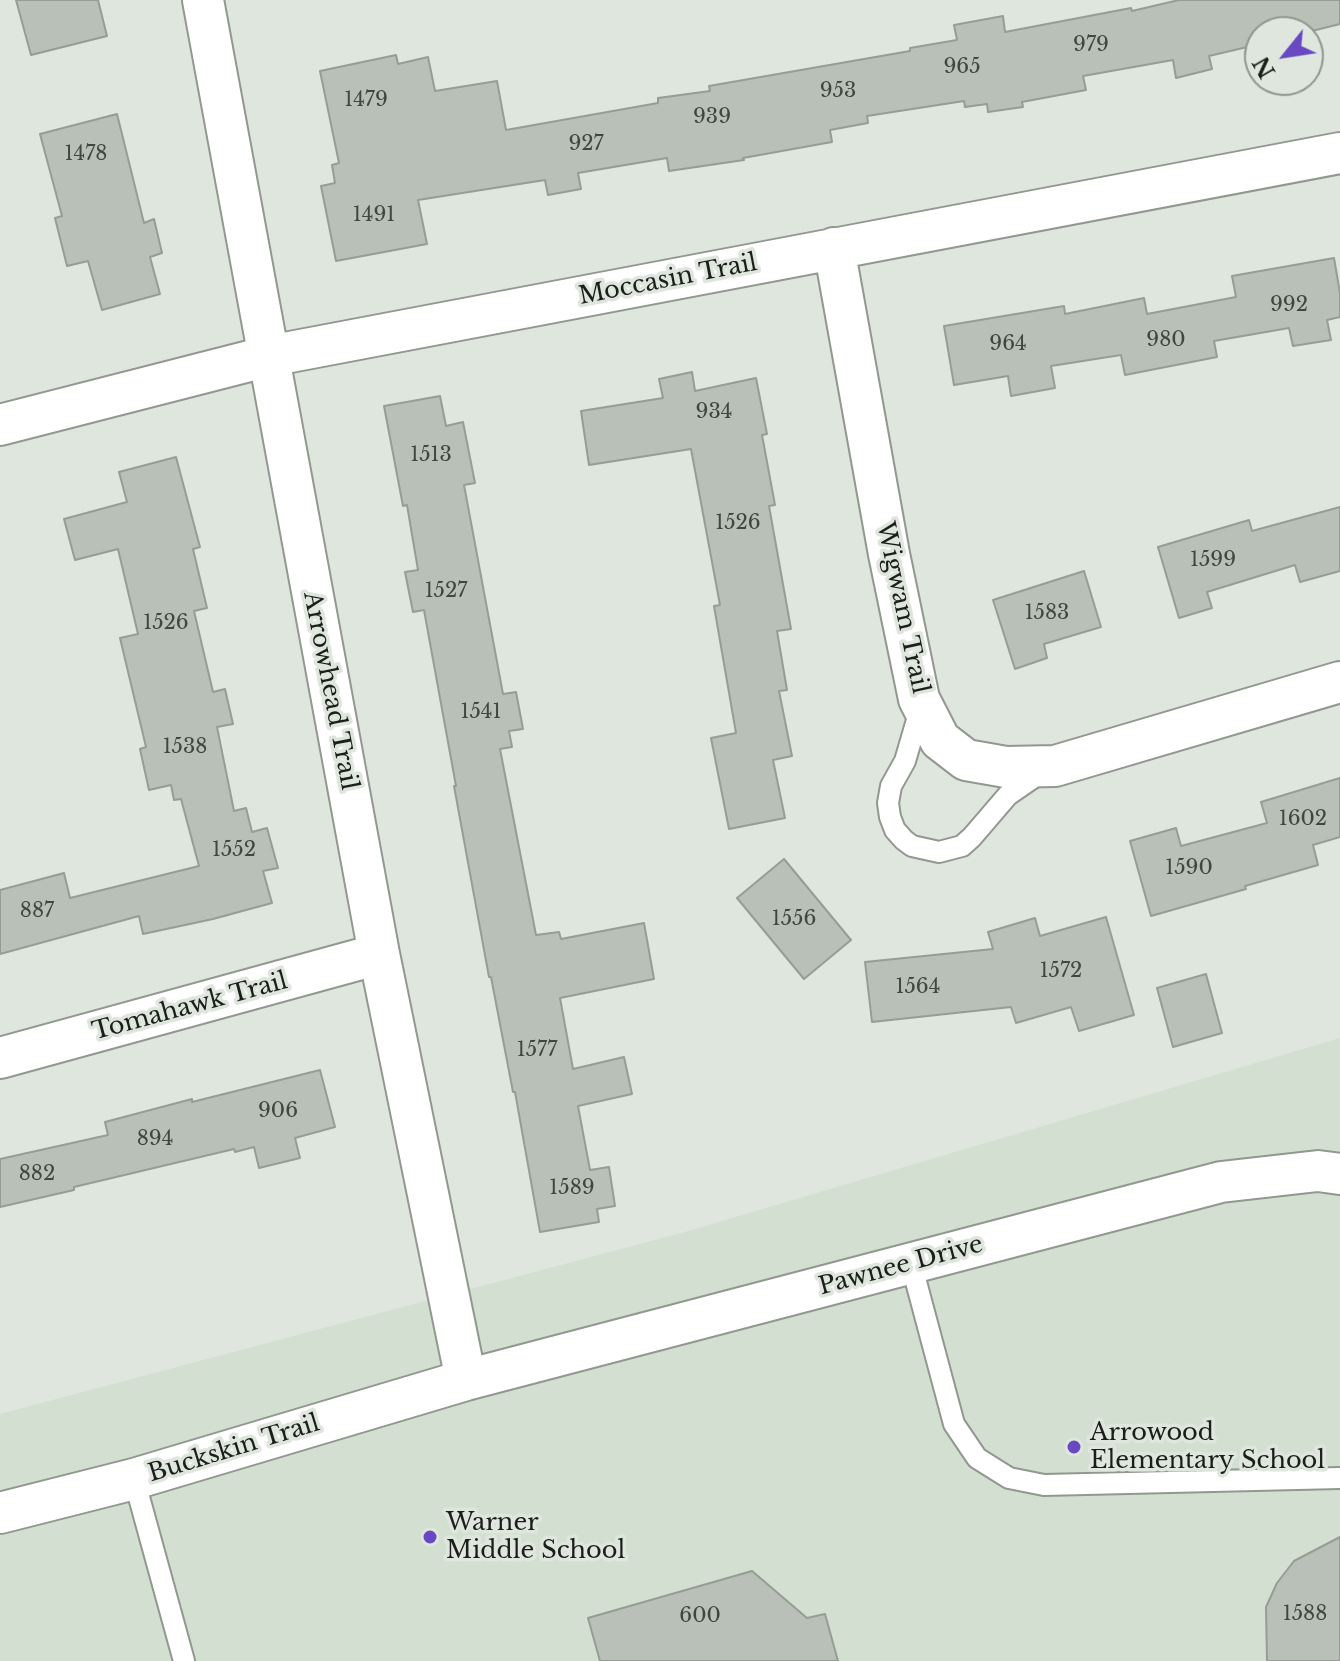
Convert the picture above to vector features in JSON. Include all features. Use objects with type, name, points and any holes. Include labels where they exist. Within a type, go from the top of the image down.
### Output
[{"type":"street","name":"Arrowhead Trail","points":[[203,0],[379,954],[466,1380]]},
{"type":"street","name":"Moccasin Trail","points":[[0,425],[269,356],[1340,153]]},
{"type":"street","name":"Wigwam Trail","points":[[834,248],[889,554],[919,699],[940,740],[966,760],[1006,767],[1055,766],[1340,682]]},
{"type":"street","name":"Tomahawk Trail","points":[[0,1058],[379,954]]},
{"type":"street","name":"Pawnee Drive","points":[[466,1380],[1221,1182],[1318,1171],[1340,1174]]},
{"type":"street","name":"Buckskin Trail","points":[[0,1513],[134,1479],[466,1380]]},
{"type":"lane","points":[[919,699],[917,720],[905,761],[891,786],[888,803],[895,830],[912,846],[939,852],[962,846],[1008,795],[1030,778],[1055,766]]},
{"type":"lane","points":[[911,1263],[954,1424],[977,1458],[1009,1478],[1044,1485],[1340,1478]]},
{"type":"lane","points":[[134,1479],[184,1661]]},
{"type":"shaded area","points":[[1340,1038],[1340,1661],[0,1661],[0,1414],[685,1232]]},
{"type":"building","points":[[16,0],[98,0],[107,36],[31,55]]},
{"type":"building","points":[[1179,0],[1340,0],[1340,24],[1324,28],[1324,16],[1244,16],[1244,48],[1209,56],[1212,69],[1176,78],[1173,60],[1083,76],[1086,90],[1022,102],[1023,107],[988,112],[987,104],[965,107],[964,101],[867,116],[868,123],[830,130],[832,142],[744,160],[669,171],[667,158],[578,173],[581,189],[548,195],[545,180],[418,200],[427,244],[336,261],[321,186],[335,183],[332,165],[339,163],[320,71],[396,55],[398,64],[428,57],[435,91],[497,81],[506,130],[658,103],[658,98],[710,91],[709,86],[957,40],[954,25],[1003,16],[1005,32],[1131,8],[1132,11]]},
{"type":"building","points":[[117,114],[144,223],[154,219],[162,253],[150,257],[160,294],[102,310],[88,261],[67,266],[55,218],[62,216],[40,134]]},
{"type":"building","points":[[1334,258],[1340,293],[1340,317],[1327,320],[1331,340],[1293,346],[1289,328],[1214,341],[1217,357],[1125,375],[1121,355],[1051,366],[1055,388],[1011,396],[1008,376],[954,385],[944,326],[1064,306],[1065,314],[1144,298],[1147,314],[1236,297],[1232,276]]},
{"type":"building","points":[[692,372],[695,391],[756,378],[767,434],[762,435],[775,505],[769,506],[791,629],[777,631],[787,690],[779,691],[792,756],[773,760],[785,818],[729,829],[711,738],[736,733],[714,606],[720,605],[691,449],[589,465],[581,411],[663,398],[659,379]]},
{"type":"building","points":[[440,396],[446,426],[463,422],[475,483],[464,485],[503,694],[516,692],[523,729],[509,731],[512,747],[500,749],[536,935],[559,932],[561,939],[644,923],[654,979],[560,998],[573,1069],[624,1057],[632,1094],[578,1106],[590,1170],[609,1167],[615,1206],[597,1209],[599,1222],[540,1232],[515,1092],[489,977],[424,610],[413,612],[405,572],[418,570],[407,505],[403,506],[384,406]]},
{"type":"building","points":[[176,457],[200,547],[193,549],[207,608],[194,611],[213,692],[225,689],[233,724],[217,727],[234,811],[246,808],[252,832],[267,828],[278,868],[263,871],[272,903],[143,934],[139,916],[0,954],[0,890],[64,873],[70,898],[199,866],[181,799],[174,800],[171,785],[149,790],[140,749],[146,747],[120,638],[138,634],[118,549],[75,560],[64,519],[127,502],[119,472]]},
{"type":"building","points":[[1340,507],[1340,571],[1300,582],[1295,565],[1207,592],[1212,608],[1179,618],[1158,547],[1249,520],[1252,531]]},
{"type":"building","points":[[1084,571],[1101,627],[1044,644],[1047,658],[1015,669],[993,600]]},
{"type":"building","points":[[1340,778],[1340,837],[1313,845],[1318,865],[1151,916],[1130,841],[1176,828],[1181,846],[1267,823],[1261,802]]},
{"type":"building","points":[[784,859],[851,940],[804,979],[737,898]]},
{"type":"building","points":[[1106,917],[1134,1015],[1079,1031],[1071,1007],[1016,1023],[1011,1007],[872,1022],[865,962],[993,949],[988,932],[1035,918],[1040,936]]},
{"type":"building","points":[[1206,974],[1222,1033],[1173,1047],[1157,988]]},
{"type":"building","points":[[320,1070],[335,1127],[295,1138],[300,1158],[259,1168],[254,1147],[235,1152],[234,1149],[0,1207],[0,1159],[108,1135],[105,1122]]},
{"type":"building","name":"Arrowood Elementary School","points":[[1340,1537],[1340,1661],[1267,1661],[1266,1607],[1277,1583],[1294,1561]]},
{"type":"building","points":[[752,1571],[807,1618],[825,1614],[838,1661],[600,1661],[588,1618]]},
{"type":"place","name":"Arrowood Elementary School","points":[[1074,1447]]},
{"type":"place","name":"Warner Middle School","points":[[430,1537]]}]
